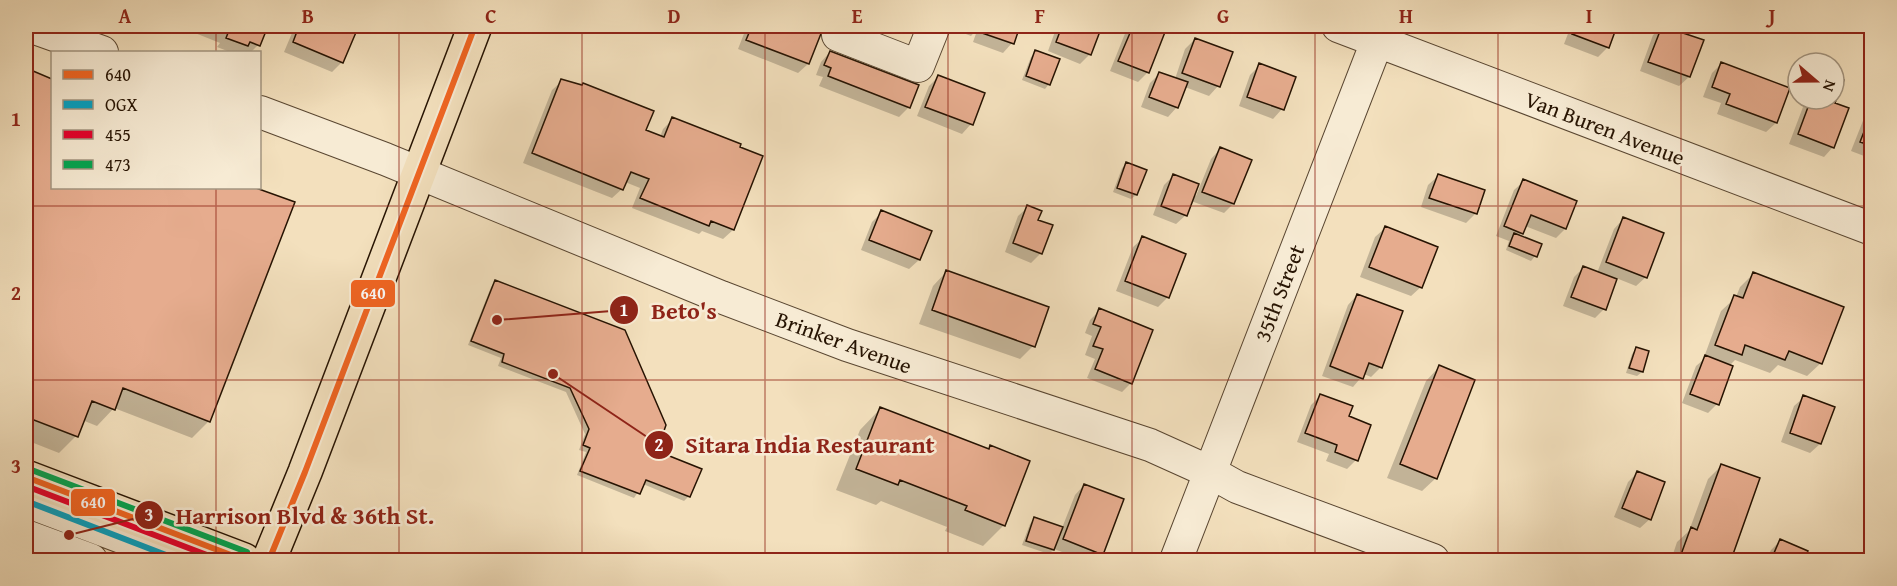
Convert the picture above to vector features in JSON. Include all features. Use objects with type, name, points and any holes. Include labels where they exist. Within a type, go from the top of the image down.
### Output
[{"type":"main road","points":[[269,561],[420,174],[475,26]]},
{"type":"main road","points":[[26,477],[244,561]]},
{"type":"street","points":[[29,26],[99,51]]},
{"type":"street","points":[[838,35],[918,66],[934,26]]},
{"type":"street","name":"Van Buren Avenue","points":[[1338,26],[1380,33],[1872,229]]},
{"type":"street","name":"35th Street","points":[[1176,561],[1380,33]]},
{"type":"street","name":"Brinker Avenue","points":[[261,112],[420,174],[764,314],[847,345],[1150,445],[1237,487],[1433,561]]},
{"type":"street","points":[[26,501],[164,553],[179,561]]},
{"type":"street","points":[[26,536],[92,561]]},
{"type":"building","points":[[208,26],[268,26],[260,46],[250,42],[248,46],[226,38],[228,33]]},
{"type":"building","points":[[299,26],[346,26],[357,30],[343,63],[293,42]]},
{"type":"building","points":[[752,26],[824,26],[809,64],[746,40]]},
{"type":"building","points":[[984,26],[1020,26],[1014,44],[982,33]]},
{"type":"building","points":[[1062,26],[1102,26],[1091,55],[1056,42]]},
{"type":"building","points":[[1133,26],[1167,27],[1149,73],[1118,61]]},
{"type":"building","points":[[1576,26],[1617,26],[1609,48],[1572,34]]},
{"type":"building","points":[[1662,26],[1704,40],[1690,77],[1648,62]]},
{"type":"building","points":[[1195,38],[1233,52],[1220,87],[1182,73]]},
{"type":"building","points":[[1035,50],[1060,59],[1050,85],[1026,76]]},
{"type":"building","points":[[830,51],[919,85],[910,108],[828,76],[831,68],[824,65]]},
{"type":"building","points":[[1721,62],[1786,86],[1786,99],[1777,123],[1726,104],[1730,94],[1712,87]]},
{"type":"building","points":[[1259,63],[1296,77],[1284,110],[1247,97]]},
{"type":"building","points":[[26,68],[51,79],[51,189],[259,189],[295,202],[210,422],[123,388],[115,410],[92,401],[78,437],[26,417],[26,198],[32,180],[26,177]]},
{"type":"building","points":[[1159,72],[1188,82],[1178,108],[1149,97]]},
{"type":"building","points":[[938,75],[985,93],[973,125],[925,107]]},
{"type":"building","points":[[561,79],[582,85],[583,83],[654,111],[646,130],[664,137],[672,117],[741,144],[740,147],[763,156],[734,230],[711,221],[709,226],[640,198],[649,179],[631,172],[623,190],[532,153]]},
{"type":"building","points":[[1846,107],[1849,108],[1834,148],[1798,134],[1807,111],[1846,111]]},
{"type":"building","points":[[1872,111],[1872,146],[1860,142]]},
{"type":"building","points":[[1220,147],[1252,160],[1234,204],[1202,192]]},
{"type":"building","points":[[1126,162],[1147,170],[1137,195],[1117,188]]},
{"type":"building","points":[[1173,174],[1199,184],[1187,216],[1161,206]]},
{"type":"building","points":[[1438,174],[1485,190],[1477,214],[1429,198]]},
{"type":"building","points":[[1523,179],[1577,201],[1566,229],[1531,215],[1523,234],[1504,226]]},
{"type":"building","points":[[1027,205],[1042,211],[1038,220],[1053,225],[1042,254],[1013,243]]},
{"type":"building","points":[[881,210],[932,231],[920,260],[869,240]]},
{"type":"building","points":[[1623,217],[1664,233],[1647,278],[1606,262]]},
{"type":"building","points":[[1385,226],[1438,247],[1422,288],[1369,267]]},
{"type":"building","points":[[1514,233],[1542,244],[1537,257],[1509,246]]},
{"type":"building","points":[[1142,236],[1186,254],[1169,298],[1125,281]]},
{"type":"building","points":[[1583,266],[1617,279],[1606,310],[1571,297]]},
{"type":"building","points":[[946,270],[1049,307],[1035,347],[932,310]]},
{"type":"building","points":[[1753,272],[1844,307],[1822,364],[1789,351],[1785,360],[1745,345],[1742,355],[1715,345],[1734,295],[1743,298]]},
{"type":"building","points":[[495,280],[625,330],[666,425],[657,451],[702,469],[690,497],[646,480],[640,494],[580,471],[590,448],[583,445],[589,429],[570,388],[502,362],[504,354],[471,341]]},
{"type":"building","points":[[1357,294],[1403,311],[1382,368],[1369,363],[1363,379],[1330,366]]},
{"type":"building","points":[[1099,308],[1153,330],[1132,384],[1095,369],[1103,349],[1093,346],[1101,327],[1093,324]]},
{"type":"building","points":[[1636,347],[1649,351],[1643,372],[1629,368]]},
{"type":"building","points":[[1705,355],[1733,366],[1719,405],[1690,394]]},
{"type":"building","points":[[1439,365],[1475,380],[1437,479],[1400,464]]},
{"type":"building","points":[[1320,394],[1353,406],[1349,416],[1371,425],[1358,461],[1335,452],[1337,445],[1305,433]]},
{"type":"building","points":[[1803,395],[1835,407],[1821,444],[1790,433]]},
{"type":"building","points":[[880,407],[989,449],[990,445],[1030,461],[1005,526],[965,510],[967,506],[900,480],[898,485],[856,469]]},
{"type":"building","points":[[1721,464],[1760,478],[1731,560],[1679,560],[1691,527],[1697,530]]},
{"type":"building","points":[[1637,471],[1665,482],[1651,520],[1622,508]]},
{"type":"building","points":[[1084,484],[1124,499],[1103,555],[1063,539]]},
{"type":"building","points":[[1034,517],[1063,527],[1054,550],[1026,541]]},
{"type":"building","points":[[1780,539],[1808,551],[1804,560],[1771,560]]},
{"type":"transit line","name":"640","points":[[269,560],[305,472],[475,26]]},
{"type":"transit line","name":"473","points":[[29,469],[247,552]]},
{"type":"transit line","name":"640","points":[[26,477],[244,560]]},
{"type":"transit line","name":"455","points":[[26,486],[220,560]]},
{"type":"transit line","name":"OGX","points":[[26,501],[179,560]]},
{"type":"place","name":"Beto's","points":[[497,320]]},
{"type":"place","name":"Sitara India Restaurant","points":[[553,374]]},
{"type":"place","name":"Harrison Blvd & 36th St.","points":[[69,535]]}]
